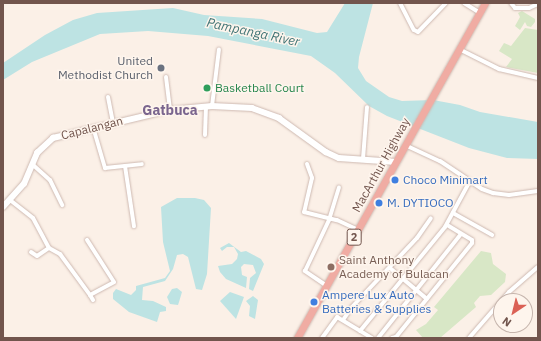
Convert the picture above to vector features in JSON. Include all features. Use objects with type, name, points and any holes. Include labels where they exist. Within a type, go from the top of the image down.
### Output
[{"type":"highway","name":"MacArthur Highway","points":[[297,338],[485,3]]},
{"type":"street","points":[[400,3],[414,30],[418,32],[446,3]]},
{"type":"street","points":[[464,3],[480,13]]},
{"type":"street","points":[[511,3],[515,8],[528,8],[538,4]]},
{"type":"street","points":[[205,135],[219,49]]},
{"type":"street","points":[[458,51],[499,69],[538,78]]},
{"type":"street","points":[[166,77],[170,110]]},
{"type":"street","points":[[108,97],[113,122]]},
{"type":"street","name":"Capalangan","points":[[3,207],[24,184],[37,153],[52,138],[113,122],[170,110],[209,106],[252,108],[267,112],[298,129],[326,152],[339,158],[396,162]]},
{"type":"street","points":[[363,159],[367,107]]},
{"type":"street","points":[[92,127],[105,168],[142,164]]},
{"type":"street","points":[[405,144],[440,161],[470,181],[493,193],[509,194],[538,191]]},
{"type":"street","points":[[32,164],[50,180],[62,205]]},
{"type":"street","points":[[307,164],[312,178],[304,212],[329,220],[337,220],[358,230]]},
{"type":"street","points":[[125,166],[134,226]]},
{"type":"street","points":[[360,331],[447,225],[470,181]]},
{"type":"street","points":[[327,286],[305,271],[329,220],[339,188]]},
{"type":"street","points":[[10,200],[33,218],[49,248],[60,254],[94,300]]},
{"type":"street","points":[[453,213],[492,234]]},
{"type":"street","points":[[342,320],[351,308],[417,238],[431,218]]},
{"type":"street","points":[[392,338],[396,337],[472,243],[472,240],[447,225]]},
{"type":"street","points":[[378,338],[461,234]]},
{"type":"street","points":[[88,240],[114,282],[90,295]]},
{"type":"street","points":[[31,252],[37,256],[49,248]]},
{"type":"street","points":[[469,338],[509,292],[538,267]]},
{"type":"street","points":[[390,268],[427,298]]},
{"type":"street","points":[[322,338],[335,317],[372,338]]},
{"type":"green space","points":[[522,11],[535,19],[535,22],[531,27],[527,26],[525,22],[520,30],[515,26],[520,17],[518,13]]},
{"type":"green space","points":[[525,28],[538,30],[538,73],[506,67],[512,59],[499,51],[504,43],[511,46]]},
{"type":"green space","points":[[481,251],[491,253],[493,264],[506,274],[505,282],[491,295],[480,296],[474,303],[476,307],[440,338],[423,338],[416,330],[426,324],[438,310],[434,307]]},
{"type":"water","name":"Pampanga River","points":[[345,3],[373,3],[359,57],[358,68],[366,81],[389,97],[402,101],[433,100],[460,105],[480,112],[538,122],[538,159],[507,158],[469,148],[387,116],[369,106],[335,73],[311,56],[208,36],[148,31],[100,34],[32,62],[3,80],[3,63],[45,35],[73,20],[97,13],[173,8],[204,15],[262,19],[317,33],[327,32]]},
{"type":"water","points":[[177,198],[195,198],[204,200],[211,208],[207,274],[202,290],[196,289],[188,257],[183,254],[177,255],[173,269],[165,281],[143,287],[142,300],[153,301],[166,307],[166,311],[160,312],[157,322],[129,312],[113,299],[113,293],[116,289],[131,295],[136,290],[136,286],[165,278],[170,271],[163,242],[161,207]]},
{"type":"water","points":[[229,243],[241,252],[246,251],[261,259],[264,264],[253,291],[249,289],[250,278],[256,273],[253,265],[244,264],[241,267],[242,275],[247,277],[246,288],[226,279],[220,272],[218,266],[232,264],[237,259],[238,254],[234,247],[227,247],[222,251],[220,248]]},
{"type":"water","points":[[177,288],[182,292],[178,305],[170,304],[167,297],[172,289]]},
{"type":"water","points":[[230,292],[244,297],[236,319],[220,301]]},
{"type":"water","points":[[253,296],[258,300],[255,319],[249,316],[250,306],[246,301]]},
{"type":"place","name":"United Methodist Church","points":[[161,68]]},
{"type":"place","name":"Basketball Court","points":[[207,88]]},
{"type":"place","name":"Choco Minimart","points":[[395,180]]},
{"type":"place","name":"M. DYTIOCO","points":[[379,203]]},
{"type":"place","name":"Saint Anthony Academy of Bulacan","points":[[331,267]]},
{"type":"place","name":"Ampere Lux Auto Batteries & Supplies","points":[[314,302]]},
{"type":"district","name":"Gatbuca","points":[[170,110]]}]
